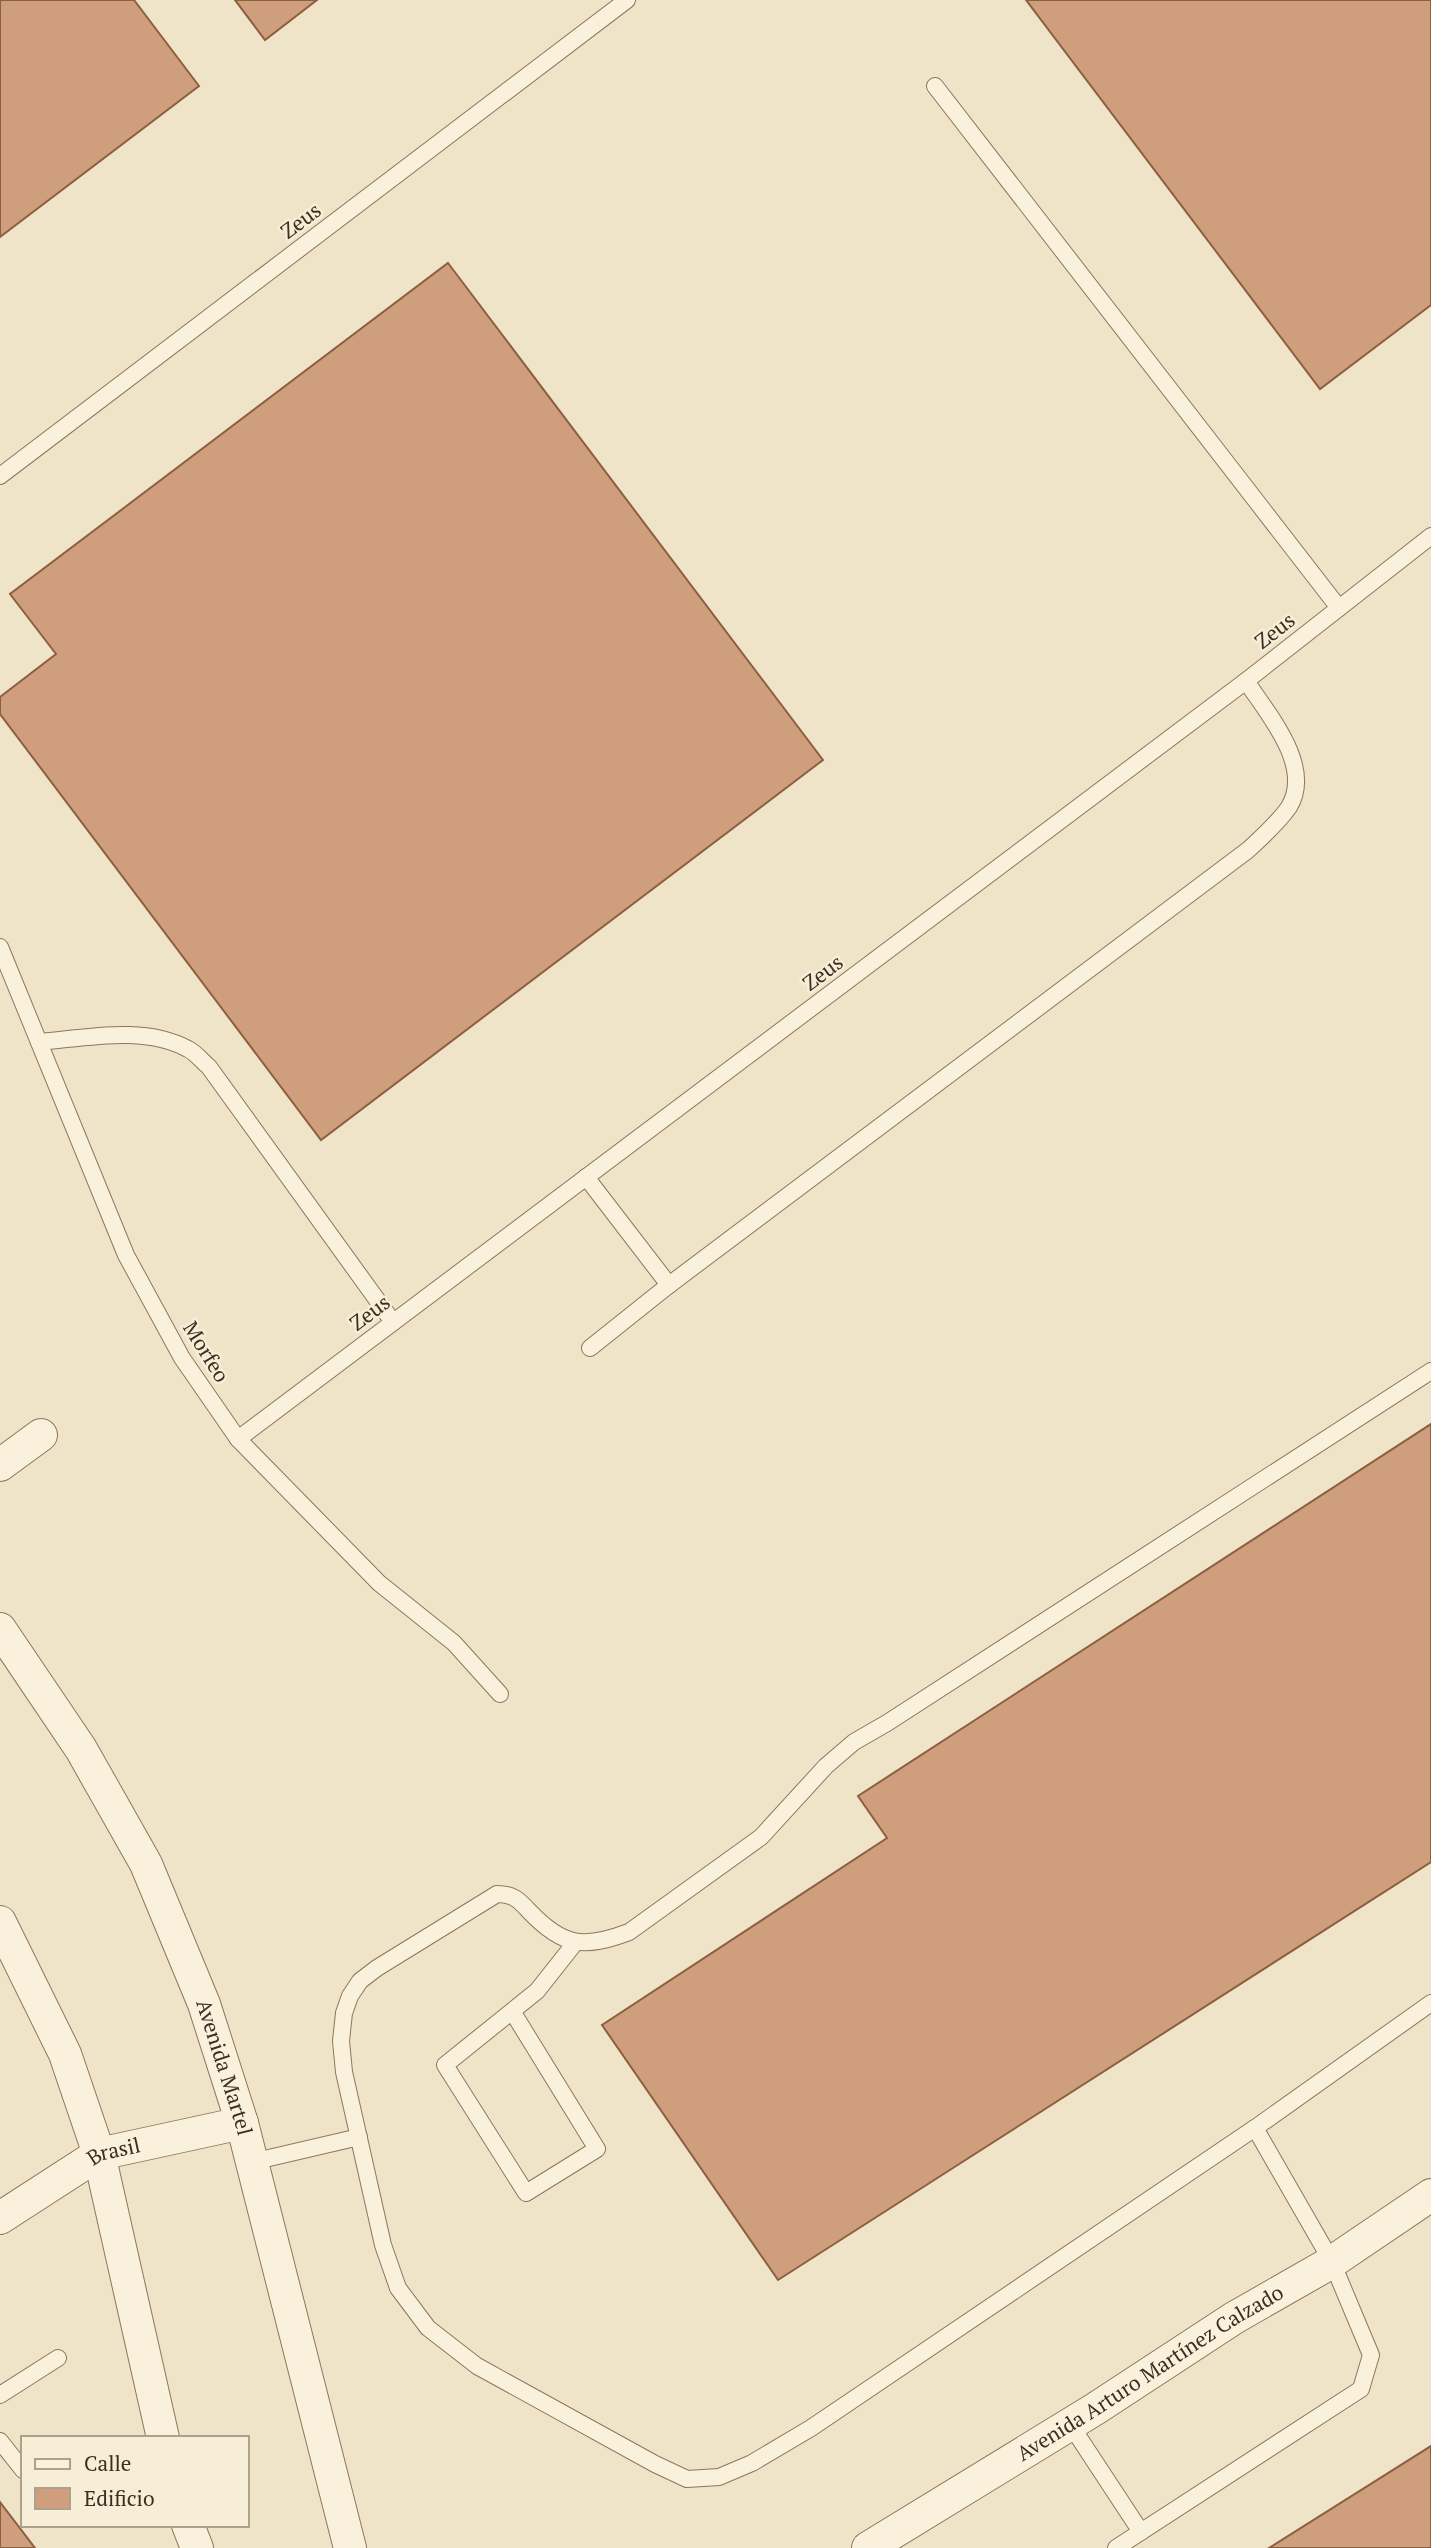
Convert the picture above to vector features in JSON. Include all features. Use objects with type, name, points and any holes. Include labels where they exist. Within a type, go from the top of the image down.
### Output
[{"type":"street","points":[[0,1465],[41,1435]]},
{"type":"street","name":"Avenida Martel","points":[[0,1629],[82,1749],[146,1864],[204,2004],[242,2123],[349,2548]]},
{"type":"street","points":[[0,1922],[65,2054],[99,2154],[163,2436]]},
{"type":"street","name":"Brasil","points":[[0,2218],[99,2154],[242,2123]]},
{"type":"street","name":"Avenida Arturo Martínez Calzado","points":[[868,2548],[1070,2424],[1234,2318],[1426,2209]]},
{"type":"street","points":[[189,2527],[197,2548]]},
{"type":"lane","name":"Zeus","points":[[0,476],[627,0]]},
{"type":"lane","points":[[935,86],[1339,608]]},
{"type":"lane","name":"Zeus","points":[[238,1439],[1246,681],[1431,536]]},
{"type":"lane","points":[[590,1348],[669,1285],[1248,850],[1274,826],[1290,804],[1296,783],[1293,762],[1285,740],[1246,681]]},
{"type":"lane","name":"Morfeo","points":[[0,947],[126,1255],[182,1358],[238,1439],[379,1583],[454,1643],[500,1694]]},
{"type":"lane","points":[[39,1042],[123,1035],[153,1037],[191,1050],[208,1067],[393,1322]]},
{"type":"lane","points":[[586,1177],[669,1285]]},
{"type":"lane","points":[[1431,1371],[854,1742],[826,1766],[761,1837],[629,1932],[604,1941],[575,1942],[562,1939],[545,1928],[517,1898],[497,1894],[360,1981],[350,1996],[344,2013],[341,2041],[344,2072],[383,2245],[398,2288],[428,2329],[477,2366],[687,2479],[719,2477],[752,2463],[811,2428],[1255,2128],[1431,2003]]},
{"type":"lane","points":[[512,2011],[597,2149],[526,2193],[445,2065],[512,2011],[537,1991],[575,1942]]},
{"type":"lane","points":[[1116,2548],[1361,2389],[1371,2355],[1332,2262],[1255,2128]]},
{"type":"lane","points":[[252,2162],[359,2137]]},
{"type":"lane","points":[[0,2395],[58,2358]]},
{"type":"lane","points":[[1070,2424],[1142,2532]]},
{"type":"lane","points":[[0,2441],[21,2467]]},
{"type":"building","points":[[0,0],[134,0],[199,86],[0,237]]},
{"type":"building","points":[[235,0],[317,0],[265,40]]},
{"type":"building","points":[[1026,0],[1431,0],[1431,305],[1320,389]]},
{"type":"building","points":[[448,263],[823,760],[321,1140],[0,714],[0,697],[56,654],[10,594]]},
{"type":"building","points":[[1431,1424],[1431,1862],[778,2280],[602,2025],[887,1838],[858,1796]]},
{"type":"building","points":[[1431,2446],[1431,2548],[1269,2548]]},
{"type":"building","points":[[0,2502],[35,2548],[0,2548]]}]
